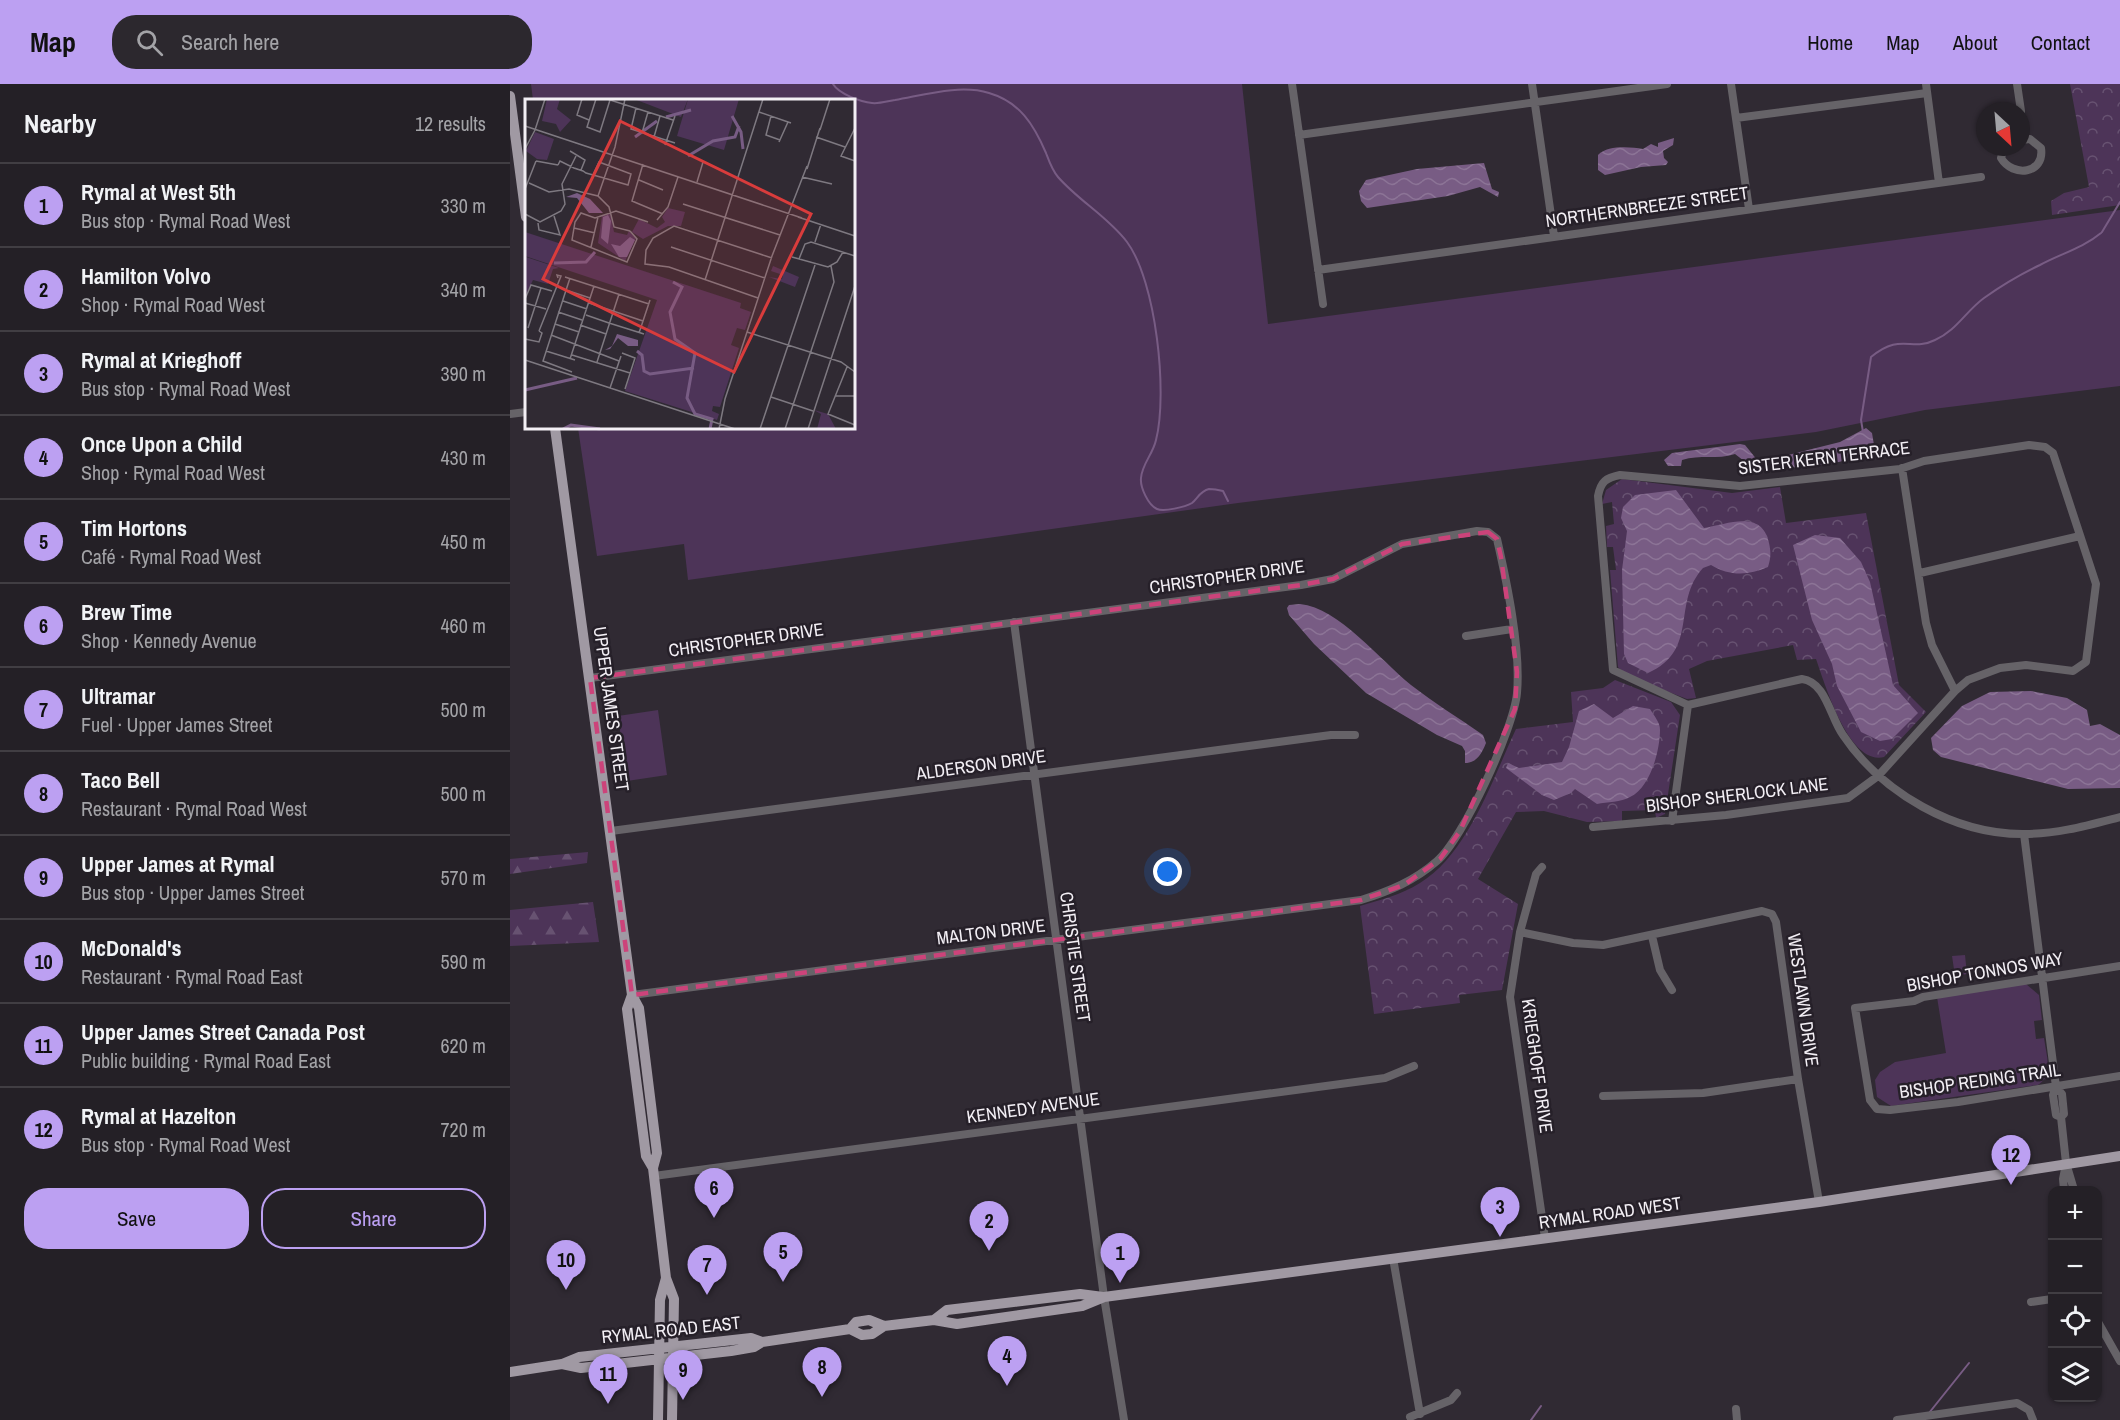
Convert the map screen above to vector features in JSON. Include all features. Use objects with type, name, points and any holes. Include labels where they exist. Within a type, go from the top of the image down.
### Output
[{"type":"main road","points":[[510,96],[525,209]]},
{"type":"main road","name":"UPPER JAMES STREET","points":[[555,429],[632,995],[627,1009],[646,1156],[653,1172],[666,1278],[674,1299],[672,1420]]},
{"type":"main road","name":"RYMAL ROAD WEST","points":[[762,1342],[850,1329],[862,1335],[872,1334],[884,1326],[933,1320],[947,1310],[1080,1294],[1104,1297],[1819,1202],[2120,1156]]},
{"type":"main road","name":"UPPER JAMES STREET","points":[[658,1420],[660,1300],[666,1278]]},
{"type":"main road","name":"RYMAL ROAD EAST","points":[[510,1372],[562,1364],[581,1368],[660,1353],[673,1346],[751,1338],[762,1342]]},
{"type":"main road","name":"RYMAL ROAD EAST","points":[[660,1353],[674,1358],[754,1347],[762,1342]]},
{"type":"street","points":[[1292,84],[1323,304]]},
{"type":"street","points":[[1532,84],[1554,236]]},
{"type":"street","points":[[1299,135],[1667,84]]},
{"type":"street","points":[[1731,84],[1749,209]]},
{"type":"street","points":[[2017,84],[2020,102]]},
{"type":"street","points":[[1736,118],[1926,88],[1940,183]]},
{"type":"street","points":[[2002,156],[2007,167],[2016,171],[2038,165],[2042,157],[2041,148],[2030,140]]},
{"type":"street","name":"NORTHERNBREEZE STREET","points":[[1318,270],[1981,177]]},
{"type":"street","points":[[510,414],[525,412]]},
{"type":"street","name":"SISTER KERN TERRACE","points":[[1688,705],[1613,670],[1598,496],[1600,484],[1608,478],[1620,475],[1740,486],[1902,468],[1924,461],[2021,446],[2043,447],[2052,452],[2057,460],[2080,536]]},
{"type":"street","points":[[1902,468],[1927,629],[1932,645],[1955,691]]},
{"type":"street","name":"CHRISTOPHER DRIVE","points":[[590,678],[1301,585],[1333,579],[1402,544],[1478,531],[1488,532],[1497,539],[1512,629],[1517,691],[1515,709],[1507,735],[1460,831],[1440,859],[1421,874]]},
{"type":"street","points":[[1920,573],[2080,536]]},
{"type":"street","name":"BISHOP SHERLOCK LANE","points":[[1593,827],[1672,821],[1848,798],[1878,776],[1955,691],[1968,680],[2000,668],[2026,665],[2073,671],[2081,667],[2086,662],[2090,651],[2096,596],[2093,572],[2080,536]]},
{"type":"street","name":"CHRISTIE STREET","points":[[1014,622],[1104,1297],[1124,1420]]},
{"type":"street","points":[[1466,636],[1512,629]]},
{"type":"street","points":[[1672,821],[1688,705],[1802,679],[1810,680],[1819,687],[1842,734],[1878,776],[1912,801],[1947,818],[1985,831],[2024,834],[2064,830],[2120,817]]},
{"type":"street","name":"ALDERSON DRIVE","points":[[611,831],[1331,735],[1355,735]]},
{"type":"street","points":[[2024,834],[2056,1087],[2054,1095],[2056,1115],[2061,1117],[2066,1163],[2073,1186]]},
{"type":"street","name":"KRIEGHOFF DRIVE","points":[[1542,867],[1536,874],[1520,932],[1510,998],[1545,1238]]},
{"type":"street","name":"MALTON DRIVE","points":[[632,995],[1361,900],[1404,885],[1421,874]]},
{"type":"street","name":"WESTLAWN DRIVE","points":[[1520,932],[1573,943],[1603,945],[1762,911],[1773,914],[1819,1202]]},
{"type":"street","points":[[1652,936],[1660,969],[1672,990]]},
{"type":"street","name":"BISHOP TONNOS WAY","points":[[1855,1008],[1914,1001],[1923,997],[2120,966]]},
{"type":"street","name":"BISHOP REDING TRAIL","points":[[1855,1008],[1870,1100],[1877,1109],[1890,1110],[2120,1076]]},
{"type":"street","name":"KENNEDY AVENUE","points":[[653,1172],[1080,1119],[1385,1078],[1414,1066]]},
{"type":"street","points":[[1603,1096],[1703,1093],[1798,1079]]},
{"type":"street","points":[[2064,1186],[2066,1163]]},
{"type":"street","points":[[1394,1258],[1420,1414]]},
{"type":"street","points":[[2031,1302],[2048,1300]]},
{"type":"street","points":[[2102,1330],[2120,1361]]},
{"type":"street","points":[[1410,1417],[1451,1400],[1457,1393]]},
{"type":"street","points":[[1897,1420],[1936,1417],[2018,1403],[2030,1410],[2033,1420]]},
{"type":"street","points":[[1736,1409],[1737,1420]]},
{"type":"highlighted area","points":[[1488,532],[1497,539],[1501,557],[1517,672],[1515,709],[1460,831],[1440,859],[1404,885],[1361,900],[632,995],[590,678],[1301,585],[1333,579],[1402,544]]},
{"type":"green space","points":[[531,84],[1242,84],[1268,324],[2120,210],[2120,386],[1925,410],[1816,432],[1238,503],[688,580],[684,544],[597,556],[578,429],[855,429],[855,99],[533,99]]},
{"type":"green space","points":[[2070,84],[2120,84],[2120,205],[2052,215],[2051,201],[2064,193],[2089,187]]},
{"type":"green space","points":[[1622,479],[1732,493],[1780,487],[1786,523],[1866,513],[1899,685],[1926,712],[1884,757],[1871,756],[1860,749],[1849,737],[1832,703],[1816,659],[1797,660],[1793,645],[1707,661],[1689,669],[1696,698],[1687,699],[1625,675],[1618,667],[1610,570],[1616,570],[1613,547],[1607,547],[1606,526],[1614,524],[1612,502],[1602,504],[1606,490]]},
{"type":"green space","points":[[1615,680],[1671,702],[1680,715],[1665,814],[1656,818],[1655,810],[1622,811],[1622,821],[1587,822],[1544,811],[1516,812],[1478,879],[1518,904],[1502,990],[1459,995],[1460,1003],[1374,1014],[1360,906],[1413,887],[1437,870],[1452,854],[1477,814],[1516,729],[1573,722],[1571,692],[1603,688]]},
{"type":"green space","points":[[658,710],[667,775],[627,781],[618,716]]},
{"type":"green space","points":[[588,852],[587,863],[510,874],[510,859]]},
{"type":"green space","points":[[593,902],[599,942],[510,946],[510,910]]},
{"type":"green space","points":[[1965,955],[1967,974],[1955,976],[1952,956]]},
{"type":"green space","points":[[2026,984],[2039,995],[2042,1020],[2034,1021],[2036,1039],[2044,1038],[2047,1057],[2046,1076],[2038,1085],[1891,1106],[1877,1097],[1875,1080],[1880,1072],[1895,1062],[1946,1053],[1937,997]]},
{"type":"water","points":[[1674,138],[1673,145],[1663,151],[1664,158],[1668,162],[1666,165],[1641,167],[1605,175],[1598,170],[1598,155],[1602,152],[1626,147],[1643,149],[1651,144],[1658,147],[1658,143]]},
{"type":"water","points":[[1484,163],[1492,189],[1499,192],[1498,197],[1480,187],[1448,196],[1367,208],[1361,201],[1359,191],[1366,180],[1417,169]]},
{"type":"water","points":[[1866,428],[1872,433],[1874,445],[1856,457],[1822,465],[1788,468],[1783,460],[1788,455],[1840,442]]},
{"type":"water","points":[[1745,445],[1758,461],[1748,464],[1735,454],[1722,457],[1689,458],[1682,460],[1681,466],[1668,466],[1664,460],[1672,453]]},
{"type":"water","points":[[1676,490],[1704,528],[1743,521],[1759,526],[1765,532],[1769,543],[1770,558],[1768,567],[1753,572],[1732,573],[1711,565],[1703,568],[1688,596],[1680,639],[1674,652],[1664,663],[1648,673],[1628,663],[1624,654],[1622,570],[1627,531],[1621,518],[1623,507],[1635,495]]},
{"type":"water","points":[[1815,535],[1840,538],[1861,562],[1870,582],[1893,685],[1918,713],[1892,739],[1880,741],[1861,732],[1837,686],[1832,664],[1812,620],[1793,545]]},
{"type":"water","points":[[1300,604],[1315,608],[1344,625],[1411,685],[1483,735],[1486,743],[1478,757],[1465,763],[1465,751],[1462,746],[1437,735],[1366,693],[1314,644],[1289,615],[1287,608],[1289,605]]},
{"type":"water","points":[[2031,691],[2067,698],[2087,710],[2090,726],[2100,724],[2120,735],[2120,788],[2068,789],[1941,757],[1933,750],[1931,738],[1962,706],[1990,692]]},
{"type":"water","points":[[1594,704],[1613,718],[1633,706],[1650,709],[1658,722],[1660,739],[1656,758],[1643,786],[1637,792],[1622,800],[1597,804],[1575,789],[1554,800],[1542,795],[1506,768],[1508,763],[1519,768],[1562,762],[1569,747],[1579,711]]},
{"type":"waterway","points":[[833,84],[851,97],[875,103],[942,91],[978,91],[1000,97],[1025,116],[1058,177],[1127,242],[1137,260],[1145,283],[1157,338],[1161,395],[1156,440],[1143,468],[1141,478],[1145,495],[1151,504],[1160,510],[1189,505],[1203,491],[1209,489],[1223,491],[1228,501]]},
{"type":"waterway","points":[[2102,232],[2120,202]]},
{"type":"waterway","points":[[1863,432],[1861,420],[1871,357],[1890,345],[1919,344],[1935,340],[1955,326],[1978,303],[1997,289],[2018,276],[2087,243],[2101,233]]},
{"type":"waterway","points":[[1929,1413],[1969,1363]]},
{"type":"waterway","points":[[1531,1420],[1541,1406]]},
{"type":"place","name":"Rymal at Hazelton","points":[[2011,1185]]},
{"type":"place","name":"Brew Time","points":[[714,1218]]},
{"type":"place","name":"Rymal at Krieghoff","points":[[1500,1237]]},
{"type":"place","name":"Hamilton Volvo","points":[[989,1251]]},
{"type":"place","name":"Tim Hortons","points":[[783,1282]]},
{"type":"place","name":"Rymal at West 5th","points":[[1120,1283]]},
{"type":"place","name":"McDonald's","points":[[566,1290]]},
{"type":"place","name":"Ultramar","points":[[707,1295]]},
{"type":"place","name":"Once Upon a Child","points":[[1007,1386]]},
{"type":"place","name":"Taco Bell","points":[[822,1397]]},
{"type":"place","name":"Upper James at Rymal","points":[[683,1400]]},
{"type":"place","name":"Upper James Street Canada Post","points":[[608,1404]]}]
